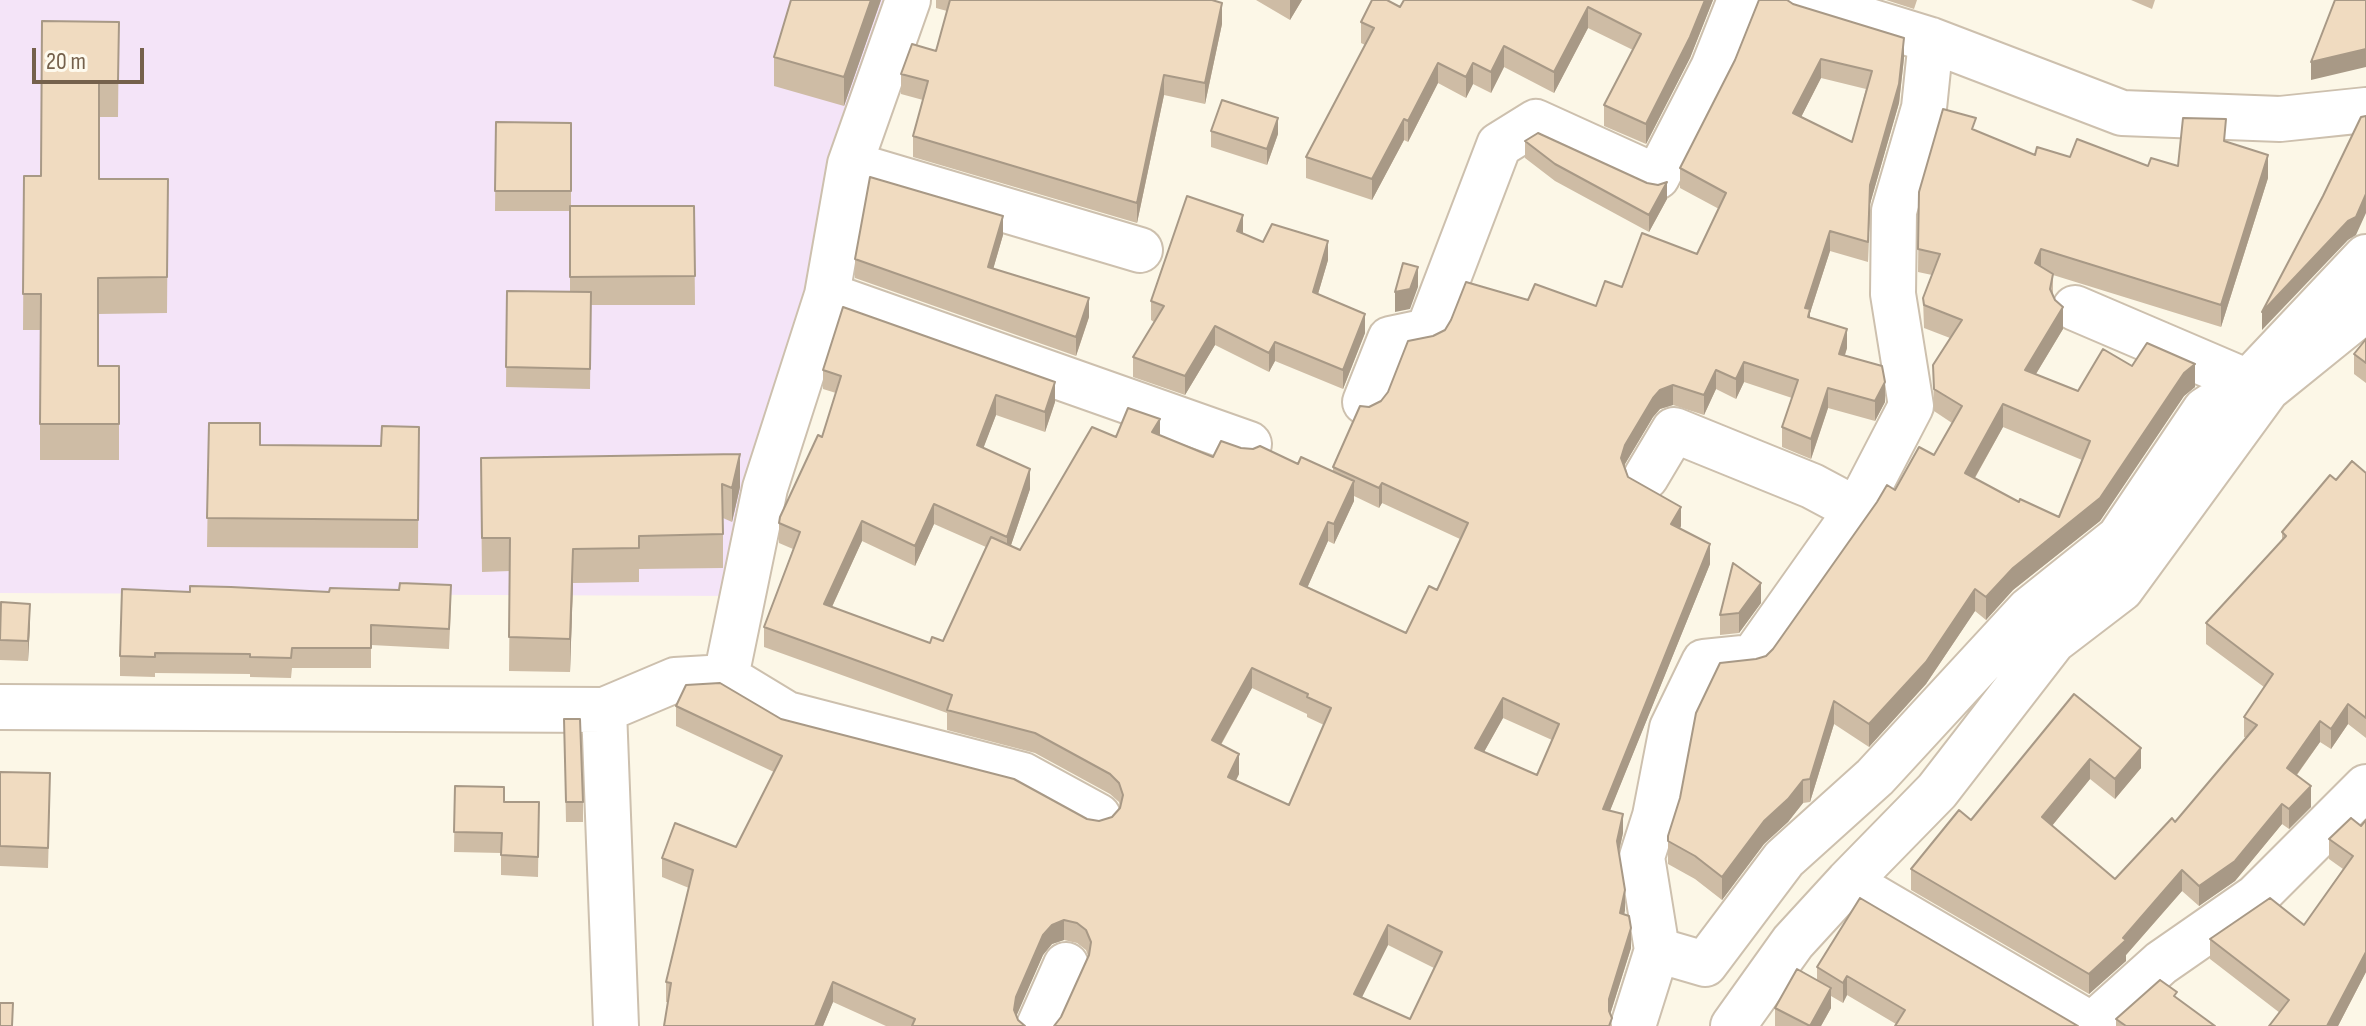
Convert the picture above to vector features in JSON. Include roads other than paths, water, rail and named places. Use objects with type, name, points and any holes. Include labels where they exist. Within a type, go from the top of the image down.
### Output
[{"type":"street","points":[[726,677],[765,488],[827,295],[850,164],[908,0]]},
{"type":"street","points":[[1365,402],[1390,339],[1428,331],[1499,145],[1536,122],[1657,177],[1713,68],[1740,0]]},
{"type":"street","points":[[1801,0],[1931,40],[2122,113],[2280,119],[2366,110]]},
{"type":"street","points":[[1633,1026],[1657,950],[1642,857],[1655,816],[1672,728],[1704,662],[1753,657],[1857,510],[1911,406],[1893,294],[1894,211],[1924,108],[1931,40]]},
{"type":"street","points":[[850,164],[1140,250]]},
{"type":"street","points":[[1657,950],[1705,964],[1784,859],[1875,777],[2029,610],[2119,538],[2205,410],[2248,382],[2366,257]]},
{"type":"street","points":[[827,295],[1249,444]]},
{"type":"street","points":[[2075,308],[2248,382]]},
{"type":"street","points":[[1733,1026],[1793,942],[1937,791],[2053,641],[2121,589],[2267,389],[2366,309]]},
{"type":"street","points":[[1646,477],[1674,430],[1812,486],[1857,510]]},
{"type":"street","points":[[0,707],[604,710],[675,680],[726,677],[787,714],[1023,775],[1098,816]]},
{"type":"street","points":[[604,710],[616,1026]]},
{"type":"street","points":[[1848,882],[2092,1025],[2161,963],[2256,897],[2366,787]]},
{"type":"street","points":[[1039,1026],[1066,965]]}]
